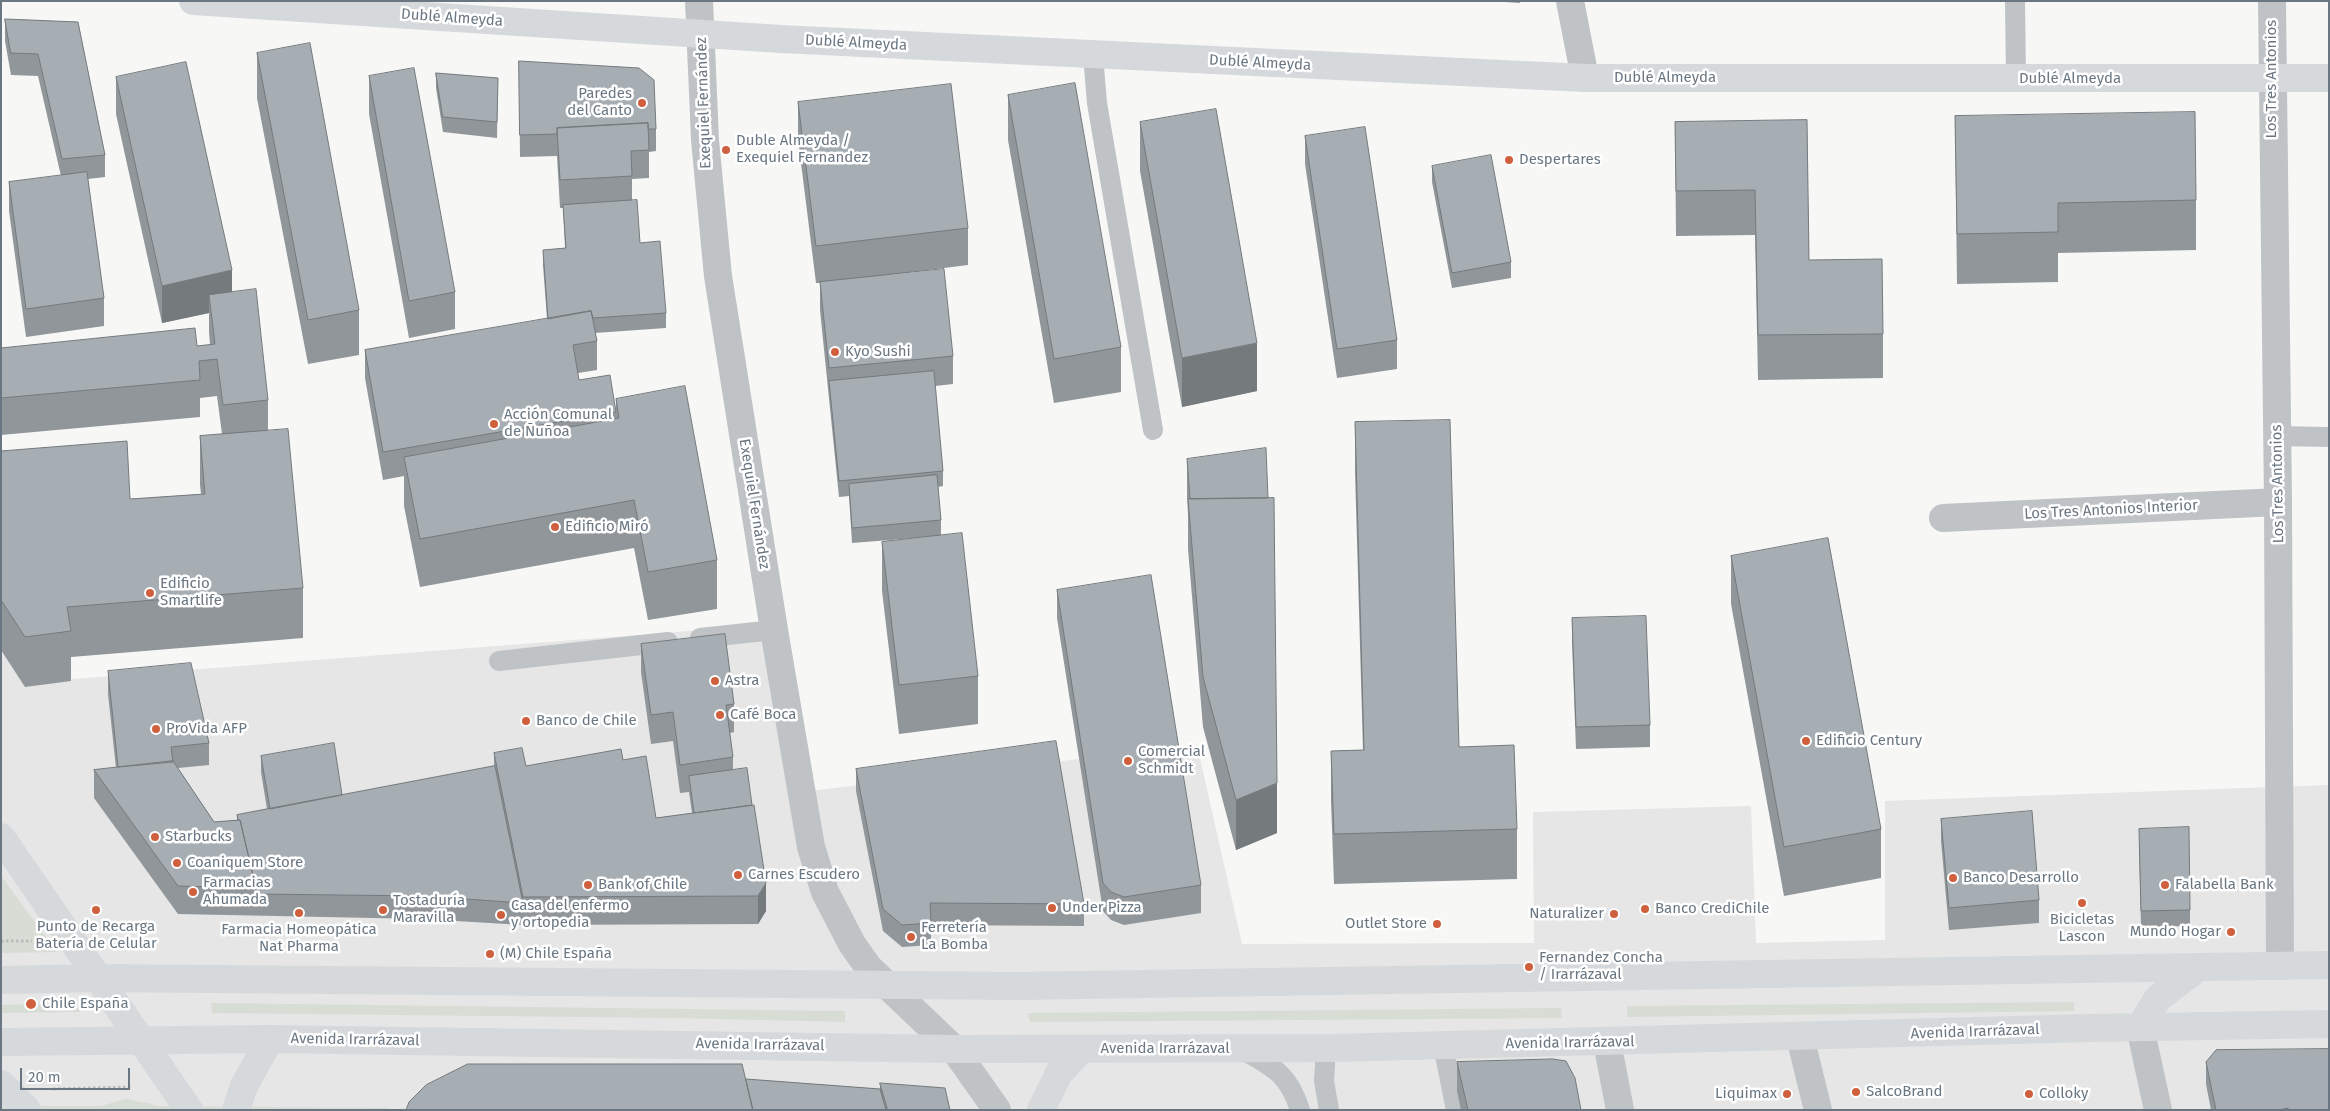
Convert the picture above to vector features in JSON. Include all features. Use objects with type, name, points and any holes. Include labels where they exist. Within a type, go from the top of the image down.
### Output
[{"type":"main road","name":"Dublé Almeyda","points":[[193,1],[702,35],[1585,78],[2329,78]]},
{"type":"main road","points":[[1,837],[96,978],[189,1110]]},
{"type":"main road","points":[[1,980],[96,978],[1026,986],[2329,965]]},
{"type":"main road","points":[[2140,1027],[2158,998],[2198,968]]},
{"type":"main road","name":"Avenida Irarrázaval","points":[[1,1042],[270,1039],[954,1048],[1326,1048],[2140,1027],[2329,1024]]},
{"type":"main road","points":[[236,1110],[244,1086],[270,1039]]},
{"type":"main road","points":[[1041,1110],[1059,1073],[1082,1049]]},
{"type":"main road","points":[[1,1084],[27,1110]]},
{"type":"street","name":"Exequiel Fernández","points":[[699,1],[702,35],[705,140],[718,276],[774,630],[811,847],[825,892],[852,944],[869,968],[954,1048],[997,1110]]},
{"type":"street","points":[[1570,1],[1585,78]]},
{"type":"street","name":"Los Tres Antonios","points":[[2272,1],[2278,436],[2280,966]]},
{"type":"street","name":"Los Tres Antonios Interior","points":[[1943,518],[2278,502]]},
{"type":"street","points":[[2140,1027],[2158,1110]]},
{"type":"street","points":[[1800,1037],[1818,1110]]},
{"type":"street","points":[[1607,1042],[1620,1110]]},
{"type":"lane","points":[[2014,1],[2016,79]]},
{"type":"lane","points":[[1093,55],[1097,103],[1154,430]]},
{"type":"lane","points":[[2278,436],[2329,437]]},
{"type":"lane","points":[[499,661],[774,630]]},
{"type":"lane","points":[[1443,1045],[1456,1110]]},
{"type":"lane","points":[[1239,1048],[1267,1063],[1285,1078],[1295,1094],[1300,1110]]},
{"type":"lane","points":[[1326,1048],[1324,1081],[1329,1110]]},
{"type":"path","points":[[1,941],[40,941]]},
{"type":"path","points":[[52,1089],[140,1087]]},
{"type":"shaded area","points":[[1,473],[60,680],[766,625],[792,793],[1197,745],[1242,944],[1534,943],[1533,812],[1751,806],[1756,943],[1885,940],[1885,801],[2329,785],[2329,1110],[388,1110],[388,1108],[1,1106]]},
{"type":"shaded area","points":[[1,876],[57,952],[1,953]]},
{"type":"shaded area","points":[[2074,1002],[2074,1011],[1627,1017],[1627,1006]]},
{"type":"shaded area","points":[[67,1003],[81,1010],[79,1012],[1,1013],[1,1005]]},
{"type":"shaded area","points":[[211,1003],[845,1011],[845,1022],[678,1018],[212,1013]]},
{"type":"shaded area","points":[[1561,1008],[1562,1018],[1030,1022],[1028,1013]]},
{"type":"shaded area","points":[[125,1099],[154,1106],[388,1108],[388,1110],[1,1110],[1,1106],[102,1106]]},
{"type":"building","points":[[5,19],[78,22],[105,155],[62,159],[38,54],[11,53]]},
{"type":"building","points":[[310,43],[359,310],[308,320],[257,53]]},
{"type":"building","points":[[519,61],[639,68],[654,80],[656,129],[648,129],[648,123],[557,128],[557,134],[520,135]]},
{"type":"building","points":[[186,62],[232,270],[162,286],[116,77]]},
{"type":"building","points":[[414,68],[455,292],[409,301],[369,76]]},
{"type":"building","points":[[436,73],[498,78],[497,122],[443,117]]},
{"type":"building","points":[[1075,83],[1121,347],[1054,359],[1008,95]]},
{"type":"building","points":[[951,84],[968,228],[816,246],[798,102]]},
{"type":"building","points":[[1216,109],[1257,343],[1182,358],[1140,122]]},
{"type":"building","points":[[2195,112],[2196,200],[2058,203],[2058,232],[1957,234],[1955,116]]},
{"type":"building","points":[[1807,120],[1809,260],[1882,259],[1883,334],[1758,335],[1755,190],[1676,191],[1675,122]]},
{"type":"building","points":[[648,123],[649,150],[631,151],[632,176],[560,180],[557,128]]},
{"type":"building","points":[[1365,127],[1397,340],[1337,349],[1305,136]]},
{"type":"building","points":[[1491,155],[1511,262],[1452,273],[1432,166]]},
{"type":"building","points":[[87,172],[104,298],[26,309],[9,182]]},
{"type":"building","points":[[637,200],[640,243],[660,241],[666,313],[593,318],[591,311],[548,319],[543,250],[566,248],[563,205]]},
{"type":"building","points":[[944,269],[953,356],[829,368],[820,282]]},
{"type":"building","points":[[256,289],[268,400],[223,405],[217,359],[199,361],[200,380],[1,398],[1,348],[195,328],[197,346],[215,344],[209,295]]},
{"type":"building","name":"Acción Comunal de Ñuñoa","points":[[591,311],[597,341],[573,345],[579,380],[610,375],[616,412],[383,452],[365,350]]},
{"type":"building","points":[[934,371],[943,471],[839,481],[829,381]]},
{"type":"building","points":[[685,386],[717,560],[648,572],[634,500],[420,539],[404,457],[619,418],[616,399]]},
{"type":"building","points":[[1450,420],[1459,747],[1514,745],[1517,829],[1334,834],[1331,751],[1364,750],[1355,422]]},
{"type":"building","name":"Edificio Smartlife","points":[[288,429],[303,588],[67,607],[71,631],[25,637],[1,600],[1,451],[127,441],[130,499],[205,494],[200,436]]},
{"type":"building","points":[[1266,448],[1268,498],[1190,499],[1187,459]]},
{"type":"building","points":[[937,475],[941,520],[852,528],[849,484]]},
{"type":"building","points":[[1274,498],[1277,783],[1236,800],[1203,677],[1188,499]]},
{"type":"building","points":[[962,533],[978,676],[899,685],[882,542]]},
{"type":"building","name":"Edificio Century","points":[[1828,538],[1881,829],[1784,847],[1731,556]]},
{"type":"building","name":"Comercial Schmidt","points":[[1151,575],[1201,885],[1124,897],[1111,892],[1103,883],[1057,590]]},
{"type":"building","points":[[1646,616],[1650,725],[1576,727],[1572,618]]},
{"type":"building","points":[[725,634],[734,704],[726,705],[733,757],[680,765],[673,712],[651,715],[641,644]]},
{"type":"building","name":"ProVida AFP","points":[[191,663],[209,743],[171,747],[173,762],[118,767],[108,671]]},
{"type":"building","points":[[1056,741],[1084,904],[930,903],[931,923],[902,925],[883,909],[856,769]]},
{"type":"building","points":[[334,743],[342,795],[270,809],[261,756]]},
{"type":"building","points":[[522,748],[526,766],[621,749],[623,760],[646,756],[656,818],[754,805],[766,883],[758,896],[523,897],[494,753]]},
{"type":"building","points":[[173,761],[214,822],[240,820],[256,888],[178,886],[94,770]]},
{"type":"building","points":[[495,766],[523,903],[423,896],[256,894],[240,820],[238,820],[237,815]]},
{"type":"building","points":[[747,768],[752,805],[694,813],[689,776]]},
{"type":"building","points":[[2032,811],[2039,900],[1949,908],[1941,819]]},
{"type":"building","name":"Falabella Bank","points":[[2189,827],[2190,910],[2141,911],[2139,829]]},
{"type":"building","points":[[2329,1049],[2329,1110],[2288,1110],[2288,1108],[2279,1110],[2216,1110],[2206,1062],[2216,1050]]},
{"type":"building","points":[[1553,1059],[1566,1061],[1575,1078],[1581,1110],[1468,1110],[1457,1062]]},
{"type":"building","points":[[468,1064],[742,1064],[753,1110],[406,1110],[409,1102],[426,1085]]},
{"type":"building","points":[[746,1079],[880,1089],[886,1110],[753,1110]]},
{"type":"building","points":[[880,1083],[945,1088],[950,1110],[888,1110]]},
{"type":"place","name":"Paredes del Canto","points":[[642,103]]},
{"type":"place","name":"Duble Almeyda / Exequiel Fernandez","points":[[726,150]]},
{"type":"place","name":"Despertares","points":[[1509,160]]},
{"type":"place","name":"Kyo Sushi","points":[[835,352]]},
{"type":"place","name":"Acción Comunal de Ñuñoa","points":[[494,424]]},
{"type":"place","name":"Edificio Miró","points":[[555,527]]},
{"type":"place","name":"Edificio Smartlife","points":[[150,593]]},
{"type":"place","name":"Astra","points":[[715,681]]},
{"type":"place","name":"Café Boca","points":[[720,715]]},
{"type":"place","name":"Banco de Chile","points":[[526,721]]},
{"type":"place","name":"ProVida AFP","points":[[156,729]]},
{"type":"place","name":"Edificio Century","points":[[1806,741]]},
{"type":"place","name":"Comercial Schmidt","points":[[1128,761]]},
{"type":"place","name":"Starbucks","points":[[155,837]]},
{"type":"place","name":"Coaniquem Store","points":[[177,863]]},
{"type":"place","name":"Carnes Escudero","points":[[738,875]]},
{"type":"place","name":"Banco Desarrollo","points":[[1953,878]]},
{"type":"place","name":"Bank of Chile","points":[[588,885]]},
{"type":"place","name":"Falabella Bank","points":[[2165,885]]},
{"type":"place","name":"Farmacias Ahumada","points":[[193,892]]},
{"type":"place","name":"Bicicletas Lascon","points":[[2082,903]]},
{"type":"place","name":"Under Pizza","points":[[1052,908]]},
{"type":"place","name":"Banco CrediChile","points":[[1645,909]]},
{"type":"place","name":"Punto de Recarga Batería de Celular","points":[[96,910]]},
{"type":"place","name":"Tostaduría Maravilla","points":[[383,910]]},
{"type":"place","name":"Farmacia Homeopática Nat Pharma","points":[[299,913]]},
{"type":"place","name":"Naturalizer","points":[[1614,914]]},
{"type":"place","name":"Casa del enfermo y ortopedia","points":[[501,915]]},
{"type":"place","name":"Outlet Store","points":[[1437,924]]},
{"type":"place","name":"Mundo Hogar","points":[[2231,932]]},
{"type":"place","name":"Ferretería La Bomba","points":[[911,937]]},
{"type":"place","name":"(M) Chile España","points":[[490,954]]},
{"type":"place","name":"Fernandez Concha / Irarrázaval","points":[[1529,967]]},
{"type":"place","name":"Chile España","points":[[31,1004]]},
{"type":"place","name":"SalcoBrand","points":[[1856,1092]]},
{"type":"place","name":"Liquimax","points":[[1787,1094]]},
{"type":"place","name":"Colloky","points":[[2029,1094]]}]
